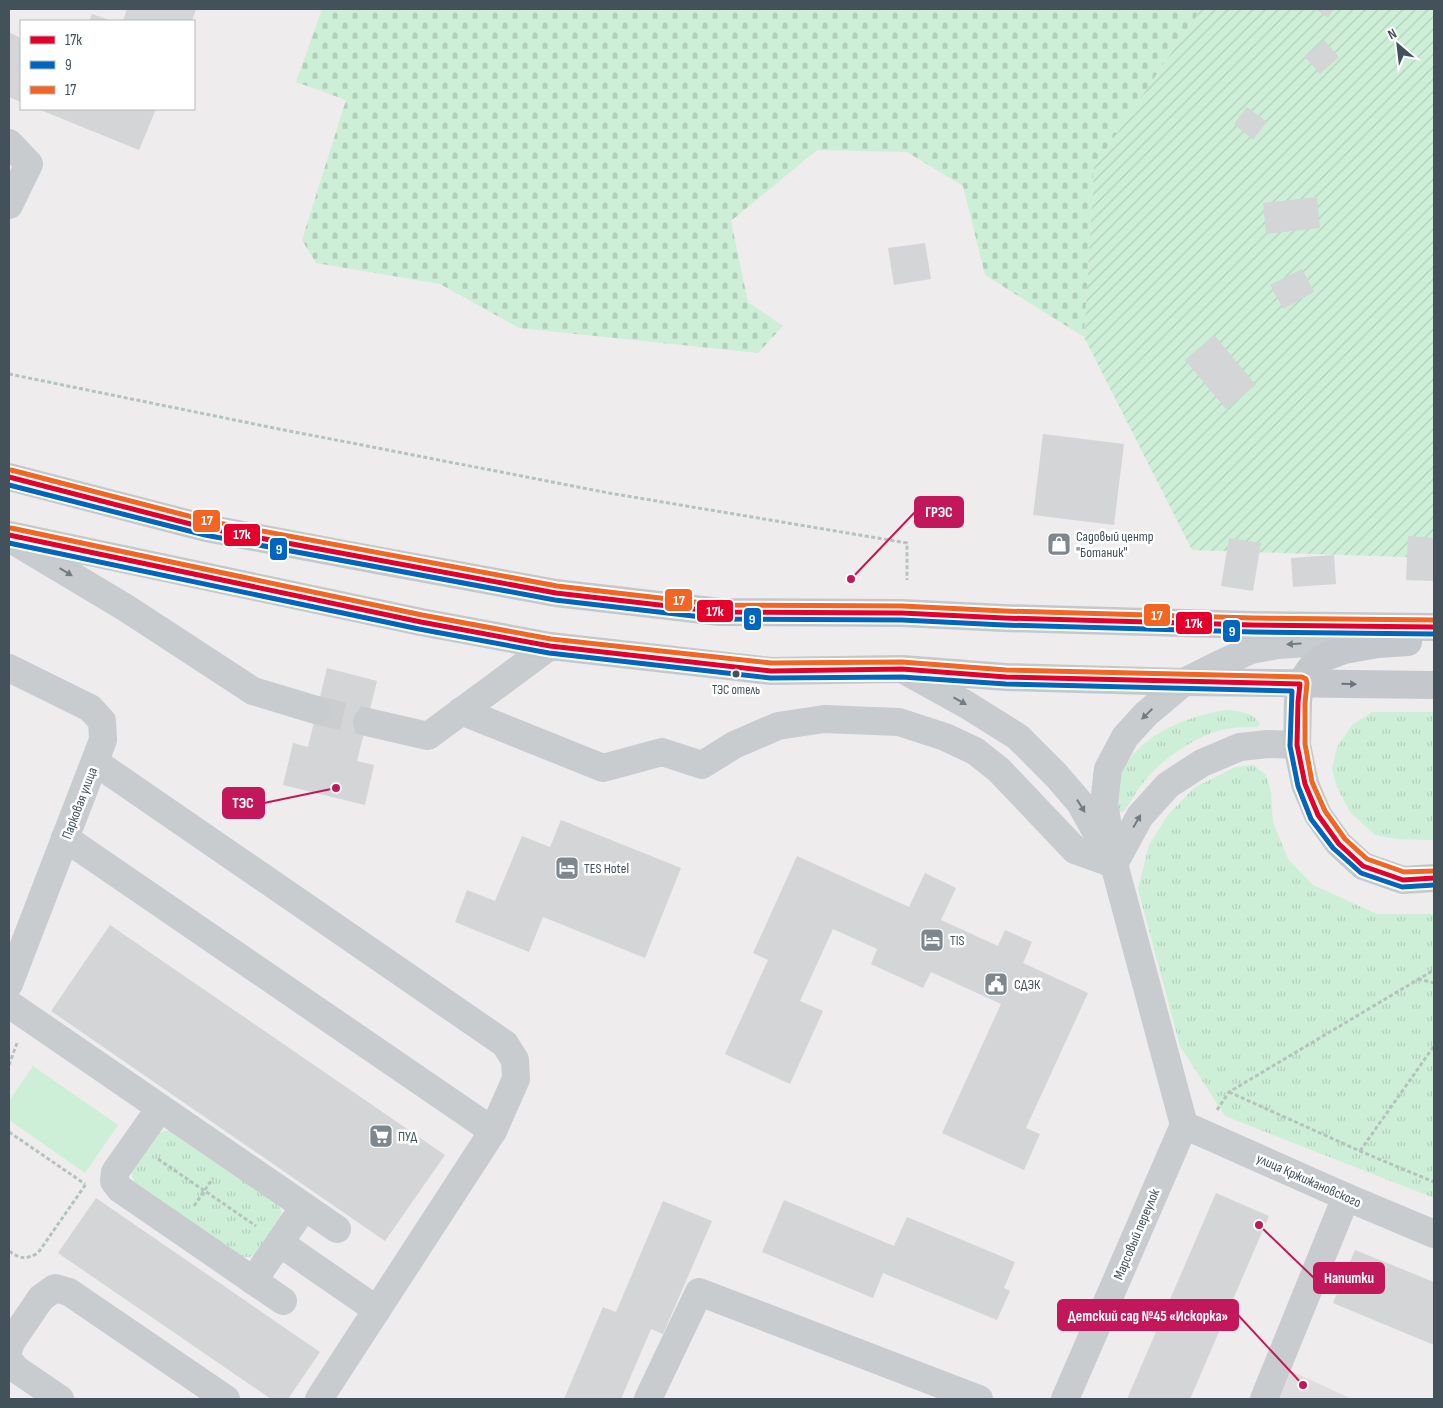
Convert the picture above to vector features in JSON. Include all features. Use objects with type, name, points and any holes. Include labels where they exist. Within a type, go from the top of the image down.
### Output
[{"type":"main road","points":[[9,477],[206,528],[556,593],[710,611],[902,614],[1253,625],[1434,627]]},
{"type":"main road","points":[[9,537],[421,622],[550,646],[772,671],[902,669],[1006,677],[1184,682],[1434,685]]},
{"type":"main road","points":[[1434,641],[1378,644],[1344,650],[1325,657],[1311,668],[1300,684],[1297,745],[1305,784],[1318,815],[1339,844],[1363,866],[1403,880],[1434,878]]},
{"type":"street","points":[[9,143],[29,164],[9,205]]},
{"type":"street","points":[[9,537],[126,608],[253,691],[316,710]]},
{"type":"street","points":[[1192,1129],[1114,864],[1104,803],[1108,769],[1125,737],[1146,714],[1184,682],[1220,664],[1251,650],[1278,645],[1309,643],[1378,644]]},
{"type":"street","points":[[367,722],[428,736],[550,646]]},
{"type":"street","name":"Парковая улица","points":[[9,668],[90,708],[102,721],[103,740],[9,984]]},
{"type":"street","points":[[902,669],[967,705],[1018,737],[1056,775],[1080,803],[1114,864]]},
{"type":"street","points":[[461,711],[603,768],[662,752],[702,766],[734,745],[778,726],[824,719],[899,722],[945,737],[975,751],[999,770],[1075,850],[1114,864]]},
{"type":"street","points":[[1114,864],[1140,816],[1168,785],[1202,763],[1240,747],[1268,744],[1297,745]]},
{"type":"street","points":[[95,762],[505,1044],[515,1060],[516,1079],[493,1131],[319,1399]]},
{"type":"street","points":[[65,838],[493,1131]]},
{"type":"street","points":[[9,1004],[337,1229]]},
{"type":"street","points":[[160,1108],[115,1172],[114,1182],[120,1189],[283,1301]]},
{"type":"street","name":"улица Кржижановского","points":[[1192,1129],[1434,1234]]},
{"type":"street","name":"Марсовый переулок","points":[[1065,1399],[1192,1129]]},
{"type":"street","points":[[1264,1399],[1346,1197]]},
{"type":"street","points":[[254,1281],[285,1246],[304,1207]]},
{"type":"street","points":[[285,1246],[377,1310]]},
{"type":"street","points":[[9,1348],[10,1342],[41,1298],[55,1288],[69,1292],[226,1399]]},
{"type":"street","points":[[648,1399],[699,1292],[979,1399]]},
{"type":"street","points":[[9,1360],[16,1369],[60,1399]]},
{"type":"path","points":[[9,374],[268,427],[609,493],[907,544],[906,580]]},
{"type":"path","points":[[1192,1129],[1229,1092],[1434,970]]},
{"type":"path","points":[[1418,979],[1434,983]]},
{"type":"path","points":[[1360,1151],[1434,1046]]},
{"type":"path","points":[[1229,1092],[1434,1182]]},
{"type":"path","points":[[9,1132],[85,1184]]},
{"type":"path","points":[[135,1143],[285,1246]]},
{"type":"path","points":[[178,1229],[229,1155]]},
{"type":"path","points":[[9,1251],[18,1257],[28,1259],[38,1253],[91,1176]]},
{"type":"shaded area","points":[[1291,1371],[1352,1399],[1279,1399]]},
{"type":"green space","points":[[322,9],[1201,9],[1094,167],[1084,337],[985,275],[963,186],[907,152],[817,150],[731,221],[748,302],[783,326],[758,353],[519,328],[440,284],[316,263],[302,240],[346,100],[296,82]]},
{"type":"green space","points":[[1201,9],[1434,9],[1434,558],[1192,550],[1084,337],[1094,167]]},
{"type":"green space","points":[[1227,710],[1250,715],[1260,724],[1257,727],[1234,728],[1216,732],[1184,747],[1155,769],[1139,788],[1126,809],[1123,812],[1118,812],[1116,792],[1122,772],[1131,757],[1144,744],[1158,733],[1192,718]]},
{"type":"green space","points":[[1372,712],[1434,712],[1434,839],[1432,840],[1397,839],[1375,835],[1350,812],[1337,787],[1332,769],[1337,747],[1352,725]]},
{"type":"green space","points":[[1254,765],[1266,775],[1271,792],[1273,822],[1288,859],[1313,885],[1377,914],[1434,914],[1434,1198],[1225,1116],[1180,1046],[1138,889],[1149,845],[1168,815],[1194,788],[1235,767]]},
{"type":"green space","points":[[33,1066],[118,1125],[85,1173],[9,1120],[9,1101]]},
{"type":"green space","points":[[164,1131],[174,1131],[277,1202],[281,1211],[282,1221],[260,1254],[238,1257],[135,1186],[132,1174],[133,1161],[154,1135]]},
{"type":"building","points":[[127,9],[196,9],[192,20],[123,20]]},
{"type":"building","points":[[1315,9],[1334,9],[1328,18]]},
{"type":"building","points":[[92,14],[109,20],[89,20]]},
{"type":"building","points":[[9,32],[20,38],[20,102],[9,97]]},
{"type":"building","points":[[1324,40],[1339,57],[1320,74],[1305,57]]},
{"type":"building","points":[[1247,107],[1267,122],[1253,140],[1234,124]]},
{"type":"building","points":[[40,110],[156,110],[139,150]]},
{"type":"building","points":[[1317,197],[1320,228],[1266,234],[1263,203]]},
{"type":"building","points":[[925,243],[931,279],[894,285],[888,248]]},
{"type":"building","points":[[1302,269],[1314,292],[1283,309],[1270,285]]},
{"type":"building","points":[[1214,335],[1256,385],[1226,409],[1185,360]]},
{"type":"building","points":[[1043,434],[1124,444],[1114,525],[1033,515]]},
{"type":"building","points":[[1408,536],[1434,538],[1434,581],[1406,580]]},
{"type":"building","points":[[1229,538],[1261,543],[1253,591],[1221,586]]},
{"type":"building","points":[[1334,555],[1336,584],[1293,587],[1291,558]]},
{"type":"building","points":[[327,668],[377,681],[357,761],[374,765],[365,805],[283,785],[293,743],[308,747]]},
{"type":"building","points":[[561,820],[681,868],[645,958],[543,917],[529,952],[455,922],[467,890],[495,901],[522,836],[550,847]]},
{"type":"building","points":[[797,856],[909,907],[925,873],[956,888],[941,920],[998,946],[1005,930],[1032,942],[1023,963],[1088,993],[1026,1128],[1040,1134],[1024,1170],[942,1133],[1001,1004],[931,972],[923,988],[871,964],[877,949],[833,929],[800,1001],[823,1011],[790,1084],[725,1054],[768,960],[753,953]]},
{"type":"building","points":[[110,925],[445,1155],[385,1241],[51,1011]]},
{"type":"building","points":[[1216,1193],[1269,1216],[1190,1399],[1127,1399]]},
{"type":"building","points":[[96,1198],[320,1352],[288,1399],[271,1399],[58,1253]]},
{"type":"building","points":[[784,1200],[894,1246],[907,1217],[1015,1262],[1004,1288],[1010,1291],[997,1320],[883,1273],[873,1298],[762,1252]]},
{"type":"building","points":[[663,1201],[712,1221],[663,1334],[651,1329],[621,1399],[564,1399],[603,1307],[616,1312]]},
{"type":"building","points":[[1355,1250],[1434,1282],[1434,1345],[1333,1303]]},
{"type":"tunnel","points":[[316,710],[367,722]]},
{"type":"transit line","name":"17","points":[[11,470],[208,521],[557,586],[720,605],[902,606],[1004,611],[1253,618],[1434,620]]},
{"type":"transit line","name":"17к","points":[[9,477],[206,528],[556,593],[720,612],[902,613],[1004,618],[1253,625],[1434,627]]},
{"type":"transit line","name":"9","points":[[9,485],[205,535],[555,600],[719,619],[902,620],[1004,625],[1253,632],[1434,634]]},
{"type":"transit line","name":"17","points":[[11,528],[422,615],[551,639],[771,663],[902,662],[1006,670],[1302,677],[1306,679],[1307,683],[1305,744],[1312,782],[1325,811],[1345,839],[1367,859],[1404,872],[1434,871]]},
{"type":"transit line","name":"17к","points":[[9,535],[421,622],[550,646],[771,671],[902,669],[1006,677],[1300,684],[1297,745],[1305,784],[1318,815],[1339,844],[1363,866],[1403,880],[1434,878]]},
{"type":"transit line","name":"9","points":[[9,543],[419,629],[549,653],[770,678],[902,677],[1006,684],[1292,691],[1290,746],[1298,786],[1311,819],[1333,848],[1361,873],[1402,887],[1434,885]]},
{"type":"place","name":"Садовый центр \"Ботаник\"","points":[[1059,544]]},
{"type":"place","name":"ГРЭС","points":[[851,579]]},
{"type":"place","name":"ТЭС отель","points":[[736,674]]},
{"type":"place","name":"ТЭС","points":[[336,788]]},
{"type":"place","name":"TES Hotel","points":[[567,868]]},
{"type":"place","name":"TIS","points":[[932,940]]},
{"type":"place","name":"СДЭК","points":[[996,984]]},
{"type":"place","name":"ПУД","points":[[381,1136]]},
{"type":"place","name":"Напитки","points":[[1259,1225]]},
{"type":"place","name":"Детский сад №45 «Искорка»","points":[[1303,1385]]}]
